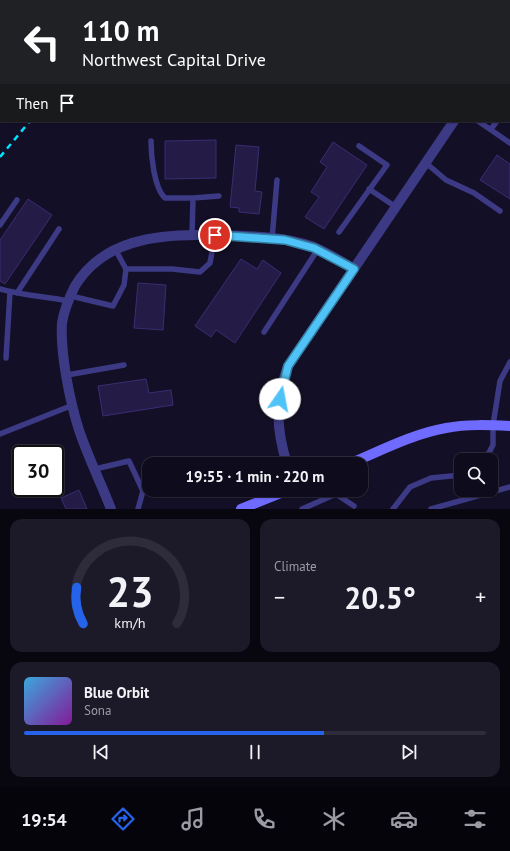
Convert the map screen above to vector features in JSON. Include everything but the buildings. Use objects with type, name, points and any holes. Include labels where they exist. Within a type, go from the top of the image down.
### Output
[{"type":"street","points":[[285,457],[280,443],[277,420],[285,376],[294,356],[453,122]]},
{"type":"street","points":[[111,509],[80,433],[67,375],[62,335],[62,322],[69,299],[77,283],[100,258],[130,243],[155,237],[215,235],[285,240],[318,249],[354,269]]},
{"type":"street","points":[[365,457],[414,436],[446,428],[493,425],[510,426]]},
{"type":"street","points":[[246,508],[272,497]]},
{"type":"lane","points":[[479,122],[510,143]]},
{"type":"lane","points":[[491,130],[496,122]]},
{"type":"lane","points":[[151,141],[151,153],[159,188],[165,198],[219,196]]},
{"type":"lane","points":[[339,232],[387,165],[359,146]]},
{"type":"lane","points":[[426,163],[446,180],[474,193],[500,211]]},
{"type":"lane","points":[[272,239],[277,180]]},
{"type":"lane","points":[[369,190],[396,207]]},
{"type":"lane","points":[[192,235],[193,198]]},
{"type":"lane","points":[[0,225],[16,200]]},
{"type":"lane","points":[[17,294],[59,229]]},
{"type":"lane","points":[[126,269],[172,269],[200,272],[210,262],[215,235]]},
{"type":"lane","points":[[0,289],[17,294],[69,299],[112,306],[124,284],[126,269],[116,249]]},
{"type":"lane","points":[[264,332],[318,249]]},
{"type":"lane","points":[[6,358],[10,292]]},
{"type":"lane","points":[[489,453],[493,445],[493,425],[500,381],[510,362]]},
{"type":"lane","points":[[67,375],[124,365]]},
{"type":"lane","points":[[0,434],[73,405]]},
{"type":"lane","points":[[95,470],[129,461],[143,492],[138,509]]},
{"type":"lane","points":[[393,509],[410,486],[432,478],[454,476]]},
{"type":"lane","points":[[431,509],[510,487]]},
{"type":"lane","points":[[302,509],[336,494],[354,506]]},
{"type":"railway","points":[[0,157],[29,122]]},
{"type":"route","points":[[215,235],[285,240],[314,248],[340,260],[354,269],[288,366],[280,399]]}]
